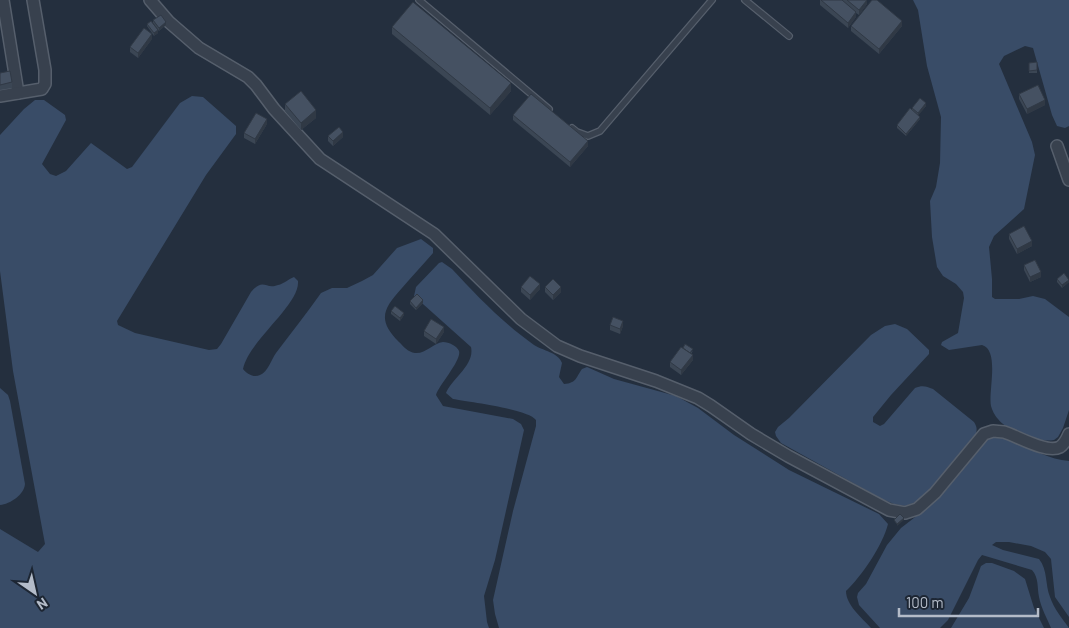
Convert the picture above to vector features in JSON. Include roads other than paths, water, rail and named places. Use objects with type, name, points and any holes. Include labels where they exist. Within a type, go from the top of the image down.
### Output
[{"type":"street","points":[[3,0],[18,93]]},
{"type":"street","points":[[0,96],[42,89],[45,84],[33,0]]},
{"type":"street","points":[[150,0],[169,22],[199,48],[248,77],[274,109],[320,159],[434,234],[521,319],[557,346],[698,398],[773,448],[889,510],[905,513],[917,509],[935,493],[977,442],[988,432],[1004,432],[1053,449],[1064,444],[1069,434]]},
{"type":"street","points":[[1057,146],[1069,180]]},
{"type":"lane","points":[[419,0],[554,113]]},
{"type":"lane","points":[[569,126],[577,132],[588,136],[600,131],[712,0]]},
{"type":"lane","points":[[745,0],[789,36]]},
{"type":"water","points":[[913,0],[1069,0],[1069,126],[1065,128],[1057,126],[1052,115],[1033,48],[1025,46],[1004,56],[999,64],[1032,142],[1035,155],[1024,209],[994,236],[989,247],[992,297],[995,299],[1019,299],[1033,296],[1045,299],[1069,317],[1069,410],[1063,428],[1054,440],[1039,439],[1017,432],[1000,422],[991,406],[992,363],[991,355],[987,348],[982,345],[949,350],[941,345],[942,342],[958,333],[964,298],[963,292],[956,284],[943,276],[937,267],[932,237],[930,201],[936,187],[940,163],[941,117],[927,66],[918,10]]},
{"type":"water","points":[[192,96],[203,97],[236,126],[236,134],[206,175],[117,321],[118,325],[135,333],[209,350],[217,349],[255,288],[259,285],[274,286],[294,277],[298,281],[291,301],[254,346],[243,369],[251,375],[258,376],[267,369],[276,353],[321,293],[332,288],[347,288],[373,275],[397,248],[421,239],[433,248],[433,253],[390,302],[385,315],[388,327],[403,346],[415,353],[423,352],[443,342],[458,349],[459,355],[457,360],[436,395],[443,406],[513,419],[521,424],[524,430],[495,560],[484,596],[489,628],[0,628],[0,529],[38,552],[45,544],[13,371],[0,271],[0,135],[35,100],[44,100],[65,115],[66,120],[42,164],[50,174],[56,176],[66,171],[91,143],[127,169],[132,167],[180,103]]},
{"type":"water","points":[[442,262],[452,269],[501,319],[534,345],[560,359],[562,363],[559,377],[564,384],[574,381],[582,369],[587,367],[614,379],[676,396],[698,408],[734,435],[789,470],[879,514],[888,524],[885,532],[871,560],[846,591],[852,606],[871,628],[499,628],[493,600],[536,420],[531,416],[510,409],[453,399],[446,393],[470,360],[471,347],[414,296],[416,287]]},
{"type":"water","points":[[895,324],[907,329],[929,350],[929,354],[891,395],[873,417],[873,422],[880,426],[884,424],[915,388],[924,386],[933,389],[974,422],[977,428],[974,438],[926,494],[916,502],[905,506],[882,499],[781,443],[775,432],[871,335],[885,326]]},
{"type":"water","points":[[0,388],[8,395],[10,401],[25,484],[22,492],[16,498],[0,505]]},
{"type":"water","points":[[994,437],[1013,441],[1049,457],[1069,461],[1069,617],[1055,597],[1051,559],[1045,552],[1031,546],[1009,542],[996,542],[992,545],[1003,550],[1039,559],[1044,568],[1048,592],[1058,613],[1069,628],[1051,628],[1041,605],[1037,579],[1032,570],[982,555],[948,620],[940,628],[880,628],[859,605],[858,593],[866,584],[887,545],[901,528],[932,504],[947,489],[984,440]]},
{"type":"water","points":[[986,563],[992,563],[1014,571],[1025,579],[1034,608],[1044,628],[951,628],[969,598],[981,566]]}]
